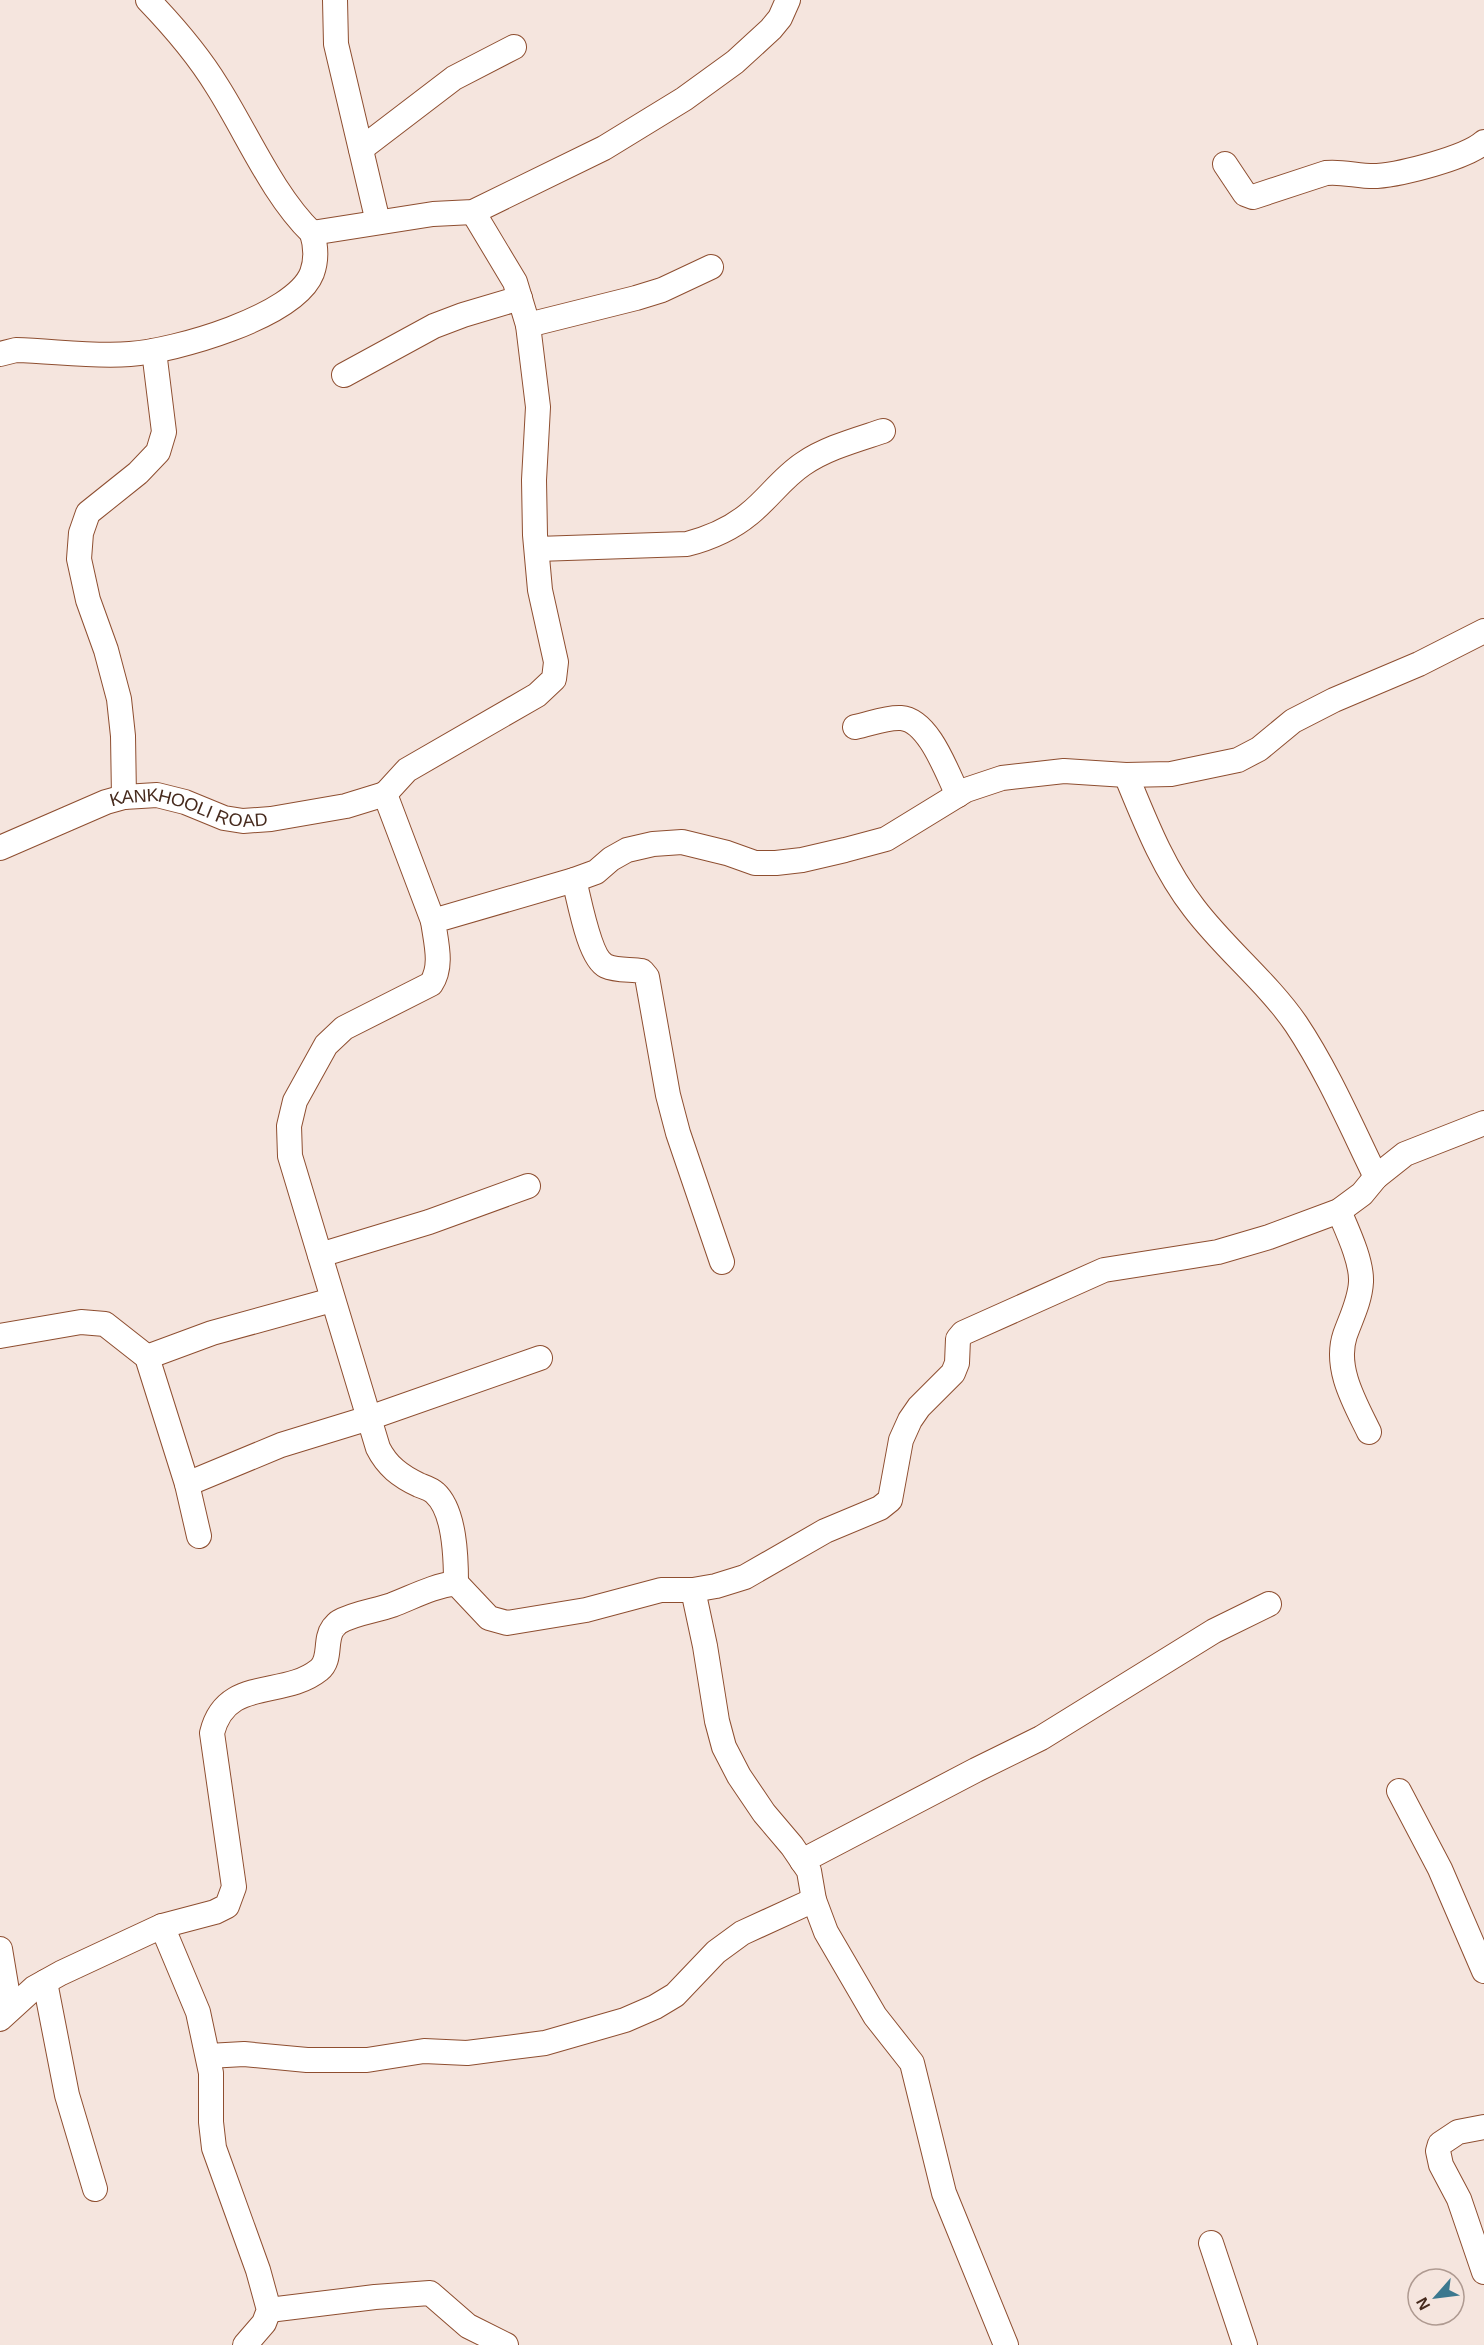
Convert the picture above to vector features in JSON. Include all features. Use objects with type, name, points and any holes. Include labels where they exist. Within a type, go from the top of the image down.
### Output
[{"type":"street","points":[[0,354],[16,350],[129,355],[154,351],[231,330],[279,307],[299,290],[312,274],[316,248],[312,232],[300,221],[281,194],[216,84],[169,22],[148,0]]},
{"type":"street","points":[[335,0],[336,44],[378,222]]},
{"type":"street","points":[[312,232],[433,214],[473,212],[604,148],[684,99],[735,62],[771,29],[780,18],[788,0]]},
{"type":"street","points":[[361,149],[454,78],[514,48]]},
{"type":"street","points":[[1225,164],[1245,194],[1253,197],[1326,173],[1379,176],[1418,167],[1467,154],[1484,142]]},
{"type":"street","points":[[473,212],[514,282],[528,325],[538,407],[534,480],[540,590],[556,662],[554,679],[537,695],[407,770],[385,794],[433,921],[438,961],[437,975],[431,984],[344,1028],[326,1045],[295,1101],[289,1126],[290,1156],[332,1300],[385,1462],[407,1479],[435,1493],[444,1506],[456,1556],[456,1582],[489,1618],[507,1623],[586,1610],[661,1590],[693,1590],[716,1586],[745,1577],[825,1531],[880,1508],[890,1500],[902,1440],[910,1420],[953,1373],[957,1363],[958,1339],[969,1329],[1104,1270],[1218,1252],[1269,1237],[1340,1211],[1362,1194],[1376,1177],[1405,1154],[1484,1123]]},
{"type":"street","points":[[528,325],[662,290],[711,267]]},
{"type":"street","points":[[344,375],[434,327],[463,315],[520,298]]},
{"type":"street","points":[[124,797],[123,736],[119,699],[106,650],[88,600],[79,559],[81,533],[87,513],[138,473],[158,452],[164,432],[154,351]]},
{"type":"street","points":[[537,549],[687,544],[705,539],[750,514],[775,488],[810,460],[883,430]]},
{"type":"street","points":[[433,921],[574,880],[596,872],[627,850],[653,844],[682,842],[728,853],[755,863],[776,863],[813,857],[886,839],[966,790],[1002,778],[1034,773],[1171,774],[1238,760],[1259,748],[1293,721],[1334,700],[1419,664],[1484,630]]},
{"type":"street","points":[[855,727],[888,719],[902,718],[914,722],[934,746],[958,795]]},
{"type":"street","points":[[1126,775],[1148,830],[1168,869],[1194,908],[1268,989],[1296,1024],[1334,1091],[1376,1177]]},
{"type":"street","name":"KANKHOOLI ROAD","points":[[0,848],[84,811],[124,797],[157,795],[185,802],[224,818],[243,821],[271,819],[346,806],[385,794]]},
{"type":"street","points":[[574,880],[592,947],[601,963],[616,968],[642,971],[647,977],[675,1123],[722,1262]]},
{"type":"street","points":[[320,1256],[429,1222],[528,1186]]},
{"type":"street","points":[[1340,1211],[1362,1279],[1359,1298],[1344,1338],[1341,1355],[1345,1376],[1369,1432]]},
{"type":"street","points":[[147,1357],[212,1333],[332,1300]]},
{"type":"street","points":[[0,1336],[81,1322],[105,1324],[147,1357],[187,1484],[199,1536]]},
{"type":"street","points":[[187,1484],[281,1445],[369,1418],[540,1358]]},
{"type":"street","points":[[5,2014],[34,1988],[45,1982],[162,1926],[215,1912],[227,1906],[234,1887],[212,1733],[216,1718],[222,1709],[247,1694],[307,1678],[321,1669],[326,1660],[331,1630],[338,1622],[392,1605],[440,1585],[456,1582]]},
{"type":"street","points":[[693,1590],[724,1748],[739,1776],[764,1813],[808,1871],[814,1900],[826,1932],[874,2016],[912,2063],[944,2193],[1006,2345]]},
{"type":"street","points":[[802,1861],[1041,1738],[1214,1631],[1269,1604]]},
{"type":"street","points":[[1399,1791],[1440,1869],[1484,1971]]},
{"type":"street","points":[[208,2056],[244,2054],[306,2060],[367,2060],[424,2051],[468,2053],[545,2043],[625,2020],[655,2007],[675,1995],[716,1952],[742,1933],[814,1900]]},
{"type":"street","points":[[162,1926],[198,2012],[211,2073],[210,2122],[214,2148],[258,2270],[269,2310],[264,2323],[244,2345]]},
{"type":"street","points":[[0,1949],[5,2014]]},
{"type":"street","points":[[45,1982],[67,2095],[95,2189]]},
{"type":"street","points":[[1484,2127],[1458,2132],[1440,2144],[1438,2151],[1441,2165],[1459,2199],[1484,2272]]},
{"type":"street","points":[[1211,2243],[1245,2345]]},
{"type":"street","points":[[269,2310],[385,2296],[430,2294],[468,2326],[506,2345]]}]
